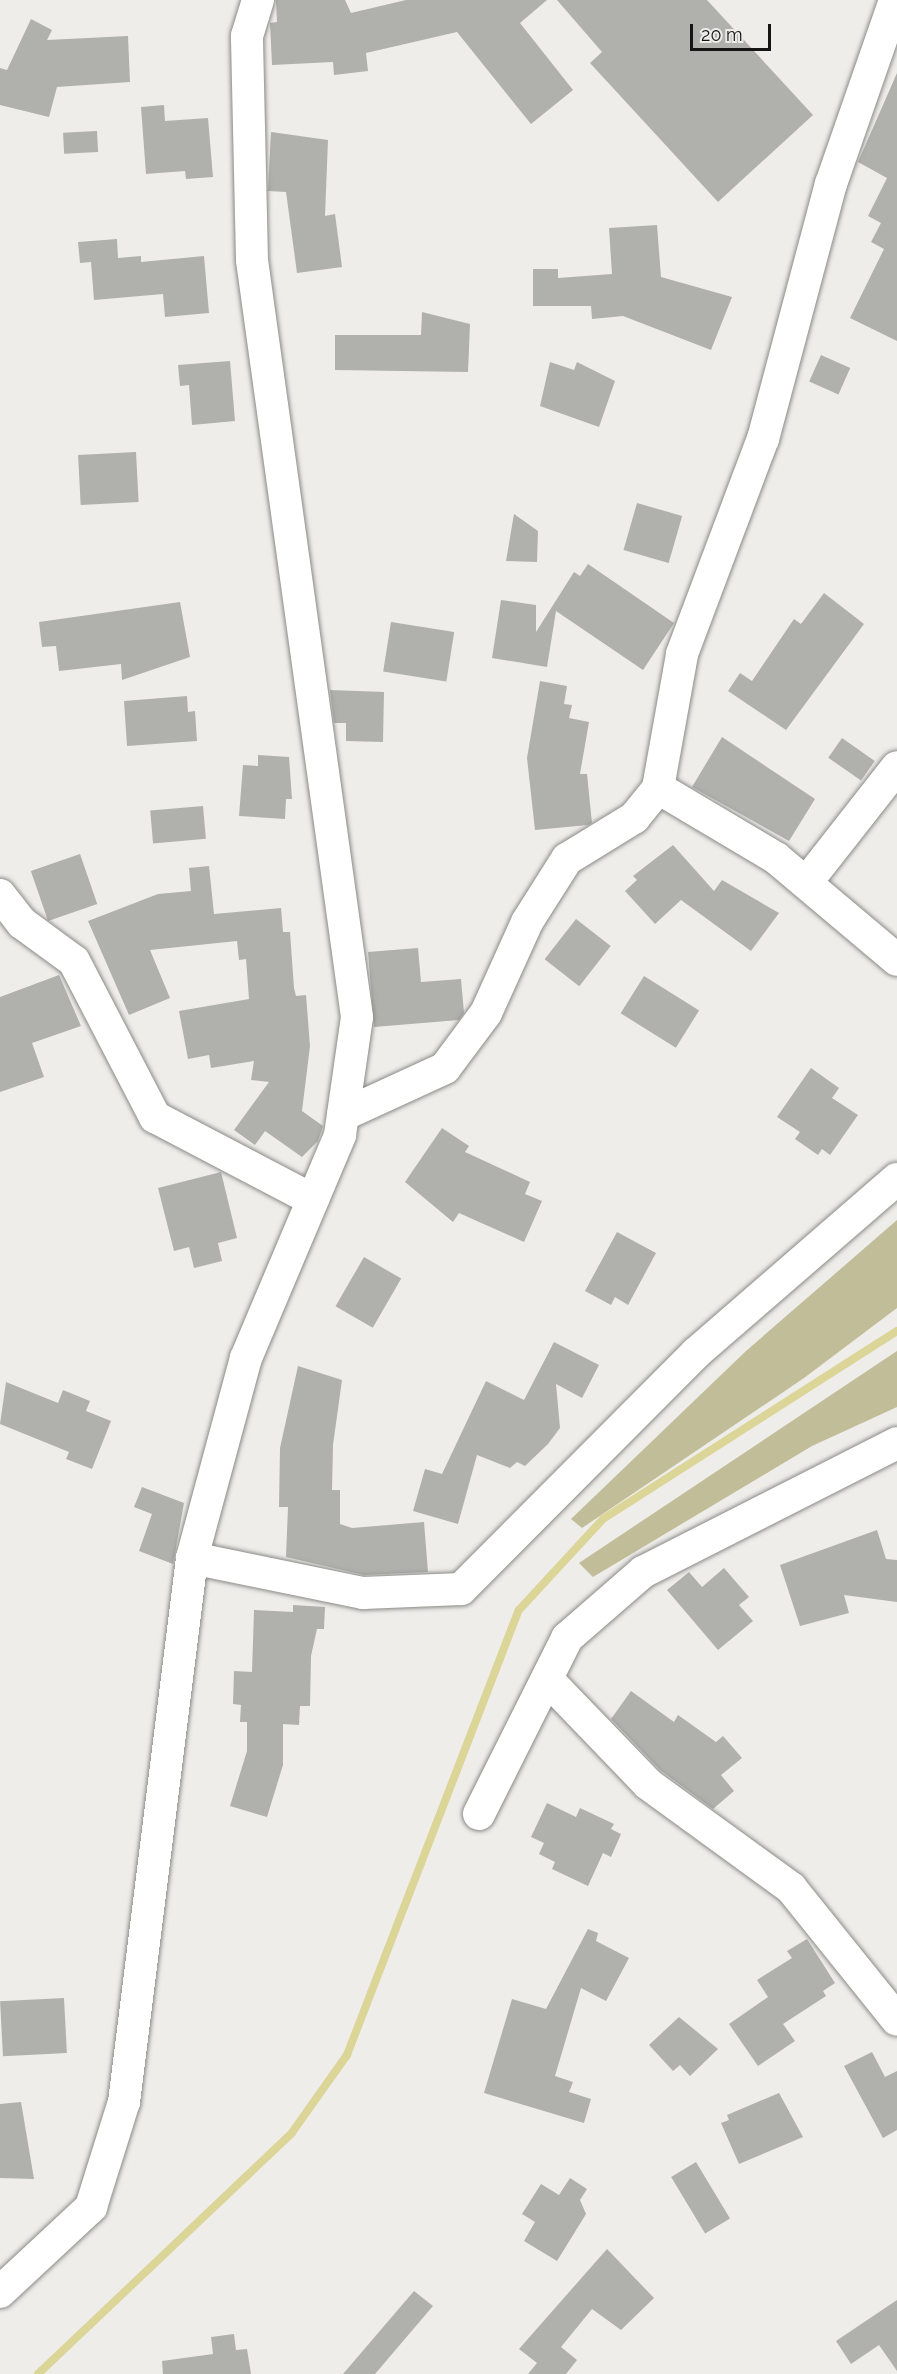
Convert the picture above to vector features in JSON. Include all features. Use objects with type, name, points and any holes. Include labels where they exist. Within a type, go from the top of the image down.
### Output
[{"type":"street","points":[[0,2292],[91,2206],[124,2102],[192,1558],[246,1358],[313,1200],[343,1115],[357,1017],[252,260],[247,36],[258,0]]},
{"type":"street","points":[[343,1115],[445,1068],[486,1013],[526,922],[567,859],[634,818],[658,788],[682,654],[763,439],[831,184],[895,0]]},
{"type":"street","points":[[806,883],[897,767]]},
{"type":"street","points":[[658,788],[776,858],[897,960]]},
{"type":"street","points":[[0,895],[22,923],[74,961],[155,1117],[313,1200]]},
{"type":"street","points":[[192,1558],[363,1593],[461,1588],[696,1353],[897,1179]]},
{"type":"street","points":[[479,1814],[567,1638],[643,1572],[897,1443]]},
{"type":"street","points":[[546,1679],[648,1784],[792,1888],[897,2020]]},
{"type":"shaded area","points":[[897,1220],[897,1308],[804,1378],[582,1528],[571,1519],[746,1351]]},
{"type":"shaded area","points":[[897,1351],[897,1407],[812,1446],[593,1577],[579,1563]]},
{"type":"building","points":[[276,0],[345,0],[351,13],[406,0],[547,0],[520,23],[573,90],[531,124],[457,32],[366,53],[368,71],[334,75],[333,62],[272,65],[270,23],[277,22]]},
{"type":"building","points":[[557,0],[707,0],[813,115],[718,202],[590,63],[602,52]]},
{"type":"building","points":[[31,19],[52,30],[47,40],[128,36],[130,82],[57,87],[49,117],[0,105],[0,68],[7,70]]},
{"type":"building","points":[[897,73],[897,341],[850,318],[884,249],[871,242],[881,223],[868,216],[887,178],[858,162]]},
{"type":"building","points":[[164,105],[165,121],[208,118],[213,177],[186,179],[185,171],[146,174],[141,107]]},
{"type":"building","points":[[97,131],[98,152],[64,154],[63,133]]},
{"type":"building","points":[[271,132],[328,140],[325,216],[335,214],[342,267],[297,273],[286,192],[268,191]]},
{"type":"building","points":[[657,225],[661,277],[732,297],[711,350],[623,316],[592,319],[591,306],[533,306],[533,269],[558,269],[558,278],[612,274],[609,228]]},
{"type":"building","points":[[117,239],[118,258],[141,256],[141,262],[204,256],[209,313],[165,317],[163,294],[94,300],[91,262],[80,263],[78,242]]},
{"type":"building","points":[[422,312],[470,324],[468,372],[335,370],[335,335],[421,335]]},
{"type":"building","points":[[821,355],[850,368],[838,395],[809,381]]},
{"type":"building","points":[[230,361],[235,421],[192,425],[189,385],[180,386],[178,365]]},
{"type":"building","points":[[550,362],[574,370],[577,362],[615,381],[599,427],[540,406]]},
{"type":"building","points":[[136,452],[139,502],[81,505],[78,455]]},
{"type":"building","points":[[637,503],[682,516],[669,563],[623,550]]},
{"type":"building","points":[[514,514],[538,531],[537,562],[506,561]]},
{"type":"building","points":[[588,564],[674,623],[643,670],[556,611],[547,667],[492,658],[501,600],[536,605],[536,632],[574,572],[580,576]]},
{"type":"building","points":[[824,593],[864,624],[786,730],[728,691],[740,673],[752,681],[794,619],[801,624]]},
{"type":"building","points":[[180,602],[190,657],[122,680],[121,664],[59,671],[56,646],[42,647],[39,622]]},
{"type":"building","points":[[391,622],[454,632],[446,681],[383,671]]},
{"type":"building","points":[[540,681],[567,686],[564,704],[572,705],[569,718],[589,722],[580,774],[587,774],[592,823],[588,825],[535,830],[527,758]]},
{"type":"building","points":[[330,690],[384,692],[383,742],[346,741],[346,723],[334,723]]},
{"type":"building","points":[[187,696],[188,712],[195,711],[197,741],[127,746],[124,701]]},
{"type":"building","points":[[722,737],[815,799],[789,841],[692,787]]},
{"type":"building","points":[[842,738],[875,761],[861,781],[828,758]]},
{"type":"building","points":[[258,755],[289,757],[292,799],[286,799],[285,819],[239,816],[243,765],[258,766]]},
{"type":"building","points":[[203,806],[206,839],[153,843],[150,811]]},
{"type":"building","points":[[673,845],[714,891],[722,880],[779,913],[751,951],[681,900],[655,924],[625,891],[637,880],[633,876]]},
{"type":"building","points":[[80,854],[97,904],[48,921],[31,871]]},
{"type":"building","points":[[209,866],[214,914],[281,908],[283,932],[290,932],[294,988],[296,996],[306,995],[310,1046],[302,1111],[323,1126],[318,1141],[302,1157],[265,1131],[255,1145],[234,1130],[269,1082],[251,1080],[254,1061],[211,1068],[209,1055],[188,1059],[179,1011],[249,999],[246,959],[239,960],[237,941],[150,950],[170,998],[129,1015],[88,921],[158,894],[191,891],[189,868]]},
{"type":"building","points":[[576,919],[611,946],[579,986],[545,959]]},
{"type":"building","points":[[418,948],[421,982],[461,979],[464,1013],[459,1020],[374,1027],[368,952]]},
{"type":"building","points":[[59,975],[81,1026],[32,1043],[44,1077],[0,1092],[0,997]]},
{"type":"building","points":[[644,976],[699,1010],[676,1048],[621,1013]]},
{"type":"building","points":[[811,1068],[839,1088],[832,1098],[858,1115],[830,1155],[822,1149],[818,1155],[795,1139],[800,1132],[777,1117]]},
{"type":"building","points":[[442,1128],[469,1146],[465,1152],[530,1182],[525,1194],[542,1201],[524,1242],[459,1213],[453,1222],[405,1182]]},
{"type":"building","points":[[221,1172],[237,1238],[218,1243],[222,1261],[194,1268],[189,1247],[174,1251],[158,1188]]},
{"type":"building","points":[[617,1232],[656,1253],[628,1305],[615,1297],[611,1305],[585,1291]]},
{"type":"building","points":[[364,1257],[401,1278],[373,1328],[336,1306]]},
{"type":"building","points":[[554,1342],[599,1365],[582,1398],[556,1384],[560,1428],[548,1444],[525,1466],[517,1462],[510,1468],[477,1455],[458,1524],[413,1511],[425,1469],[442,1474],[486,1381],[524,1400]]},
{"type":"building","points":[[298,1366],[342,1380],[333,1445],[332,1490],[340,1490],[340,1524],[352,1528],[424,1522],[428,1572],[364,1575],[286,1557],[288,1507],[279,1507],[280,1448]]},
{"type":"building","points":[[6,1382],[58,1403],[63,1390],[90,1401],[86,1411],[111,1421],[92,1469],[66,1459],[69,1452],[0,1424]]},
{"type":"building","points":[[142,1487],[184,1503],[173,1564],[139,1551],[152,1514],[134,1507]]},
{"type":"building","points":[[877,1530],[886,1559],[897,1560],[897,1602],[844,1595],[849,1613],[800,1626],[780,1565]]},
{"type":"building","points":[[724,1568],[749,1597],[739,1605],[753,1621],[718,1650],[667,1590],[689,1572],[702,1587]]},
{"type":"building","points":[[293,1605],[325,1607],[324,1629],[317,1629],[311,1656],[310,1706],[300,1706],[299,1725],[283,1724],[283,1765],[267,1817],[230,1806],[247,1751],[247,1722],[240,1722],[241,1705],[233,1704],[234,1671],[252,1672],[254,1610],[293,1612]]},
{"type":"building","points":[[631,1691],[674,1722],[678,1715],[716,1742],[723,1736],[742,1758],[721,1775],[734,1791],[713,1809],[660,1770],[611,1719]]},
{"type":"building","points":[[547,1803],[576,1817],[580,1808],[614,1824],[611,1829],[621,1834],[611,1857],[603,1853],[588,1886],[552,1869],[555,1862],[539,1854],[544,1843],[531,1837]]},
{"type":"building","points":[[588,1929],[598,1933],[596,1941],[629,1958],[606,2001],[581,1988],[555,2076],[573,2082],[569,2092],[591,2099],[584,2123],[484,2093],[512,1999],[546,2009]]},
{"type":"building","points":[[807,1939],[835,1983],[823,1991],[826,1996],[783,2024],[795,2041],[758,2066],[729,2024],[768,1997],[757,1980],[792,1958],[787,1951]]},
{"type":"building","points":[[64,1998],[67,2053],[3,2056],[0,2001]]},
{"type":"building","points":[[679,2017],[718,2049],[690,2076],[680,2065],[673,2071],[649,2045]]},
{"type":"building","points":[[872,2052],[885,2077],[897,2071],[897,2130],[883,2138],[844,2066]]},
{"type":"building","points":[[779,2093],[803,2137],[739,2164],[721,2123],[729,2120],[727,2115]]},
{"type":"building","points":[[21,2102],[34,2179],[0,2178],[0,2104]]},
{"type":"building","points":[[696,2162],[730,2219],[705,2234],[671,2177]]},
{"type":"building","points":[[570,2178],[587,2189],[580,2200],[586,2214],[557,2261],[524,2241],[535,2222],[522,2214],[541,2184],[559,2195]]},
{"type":"building","points":[[607,2249],[654,2298],[621,2330],[592,2309],[561,2347],[577,2360],[566,2374],[528,2374],[537,2363],[519,2349]]},
{"type":"building","points":[[414,2291],[433,2306],[375,2374],[343,2374]]},
{"type":"building","points":[[897,2300],[897,2371],[879,2345],[851,2364],[836,2341]]},
{"type":"building","points":[[234,2334],[236,2350],[247,2349],[251,2374],[163,2374],[162,2361],[213,2354],[211,2337]]},
{"type":"waterway","points":[[38,2374],[291,2134],[347,2055],[519,1610],[603,1519],[897,1331]]}]
